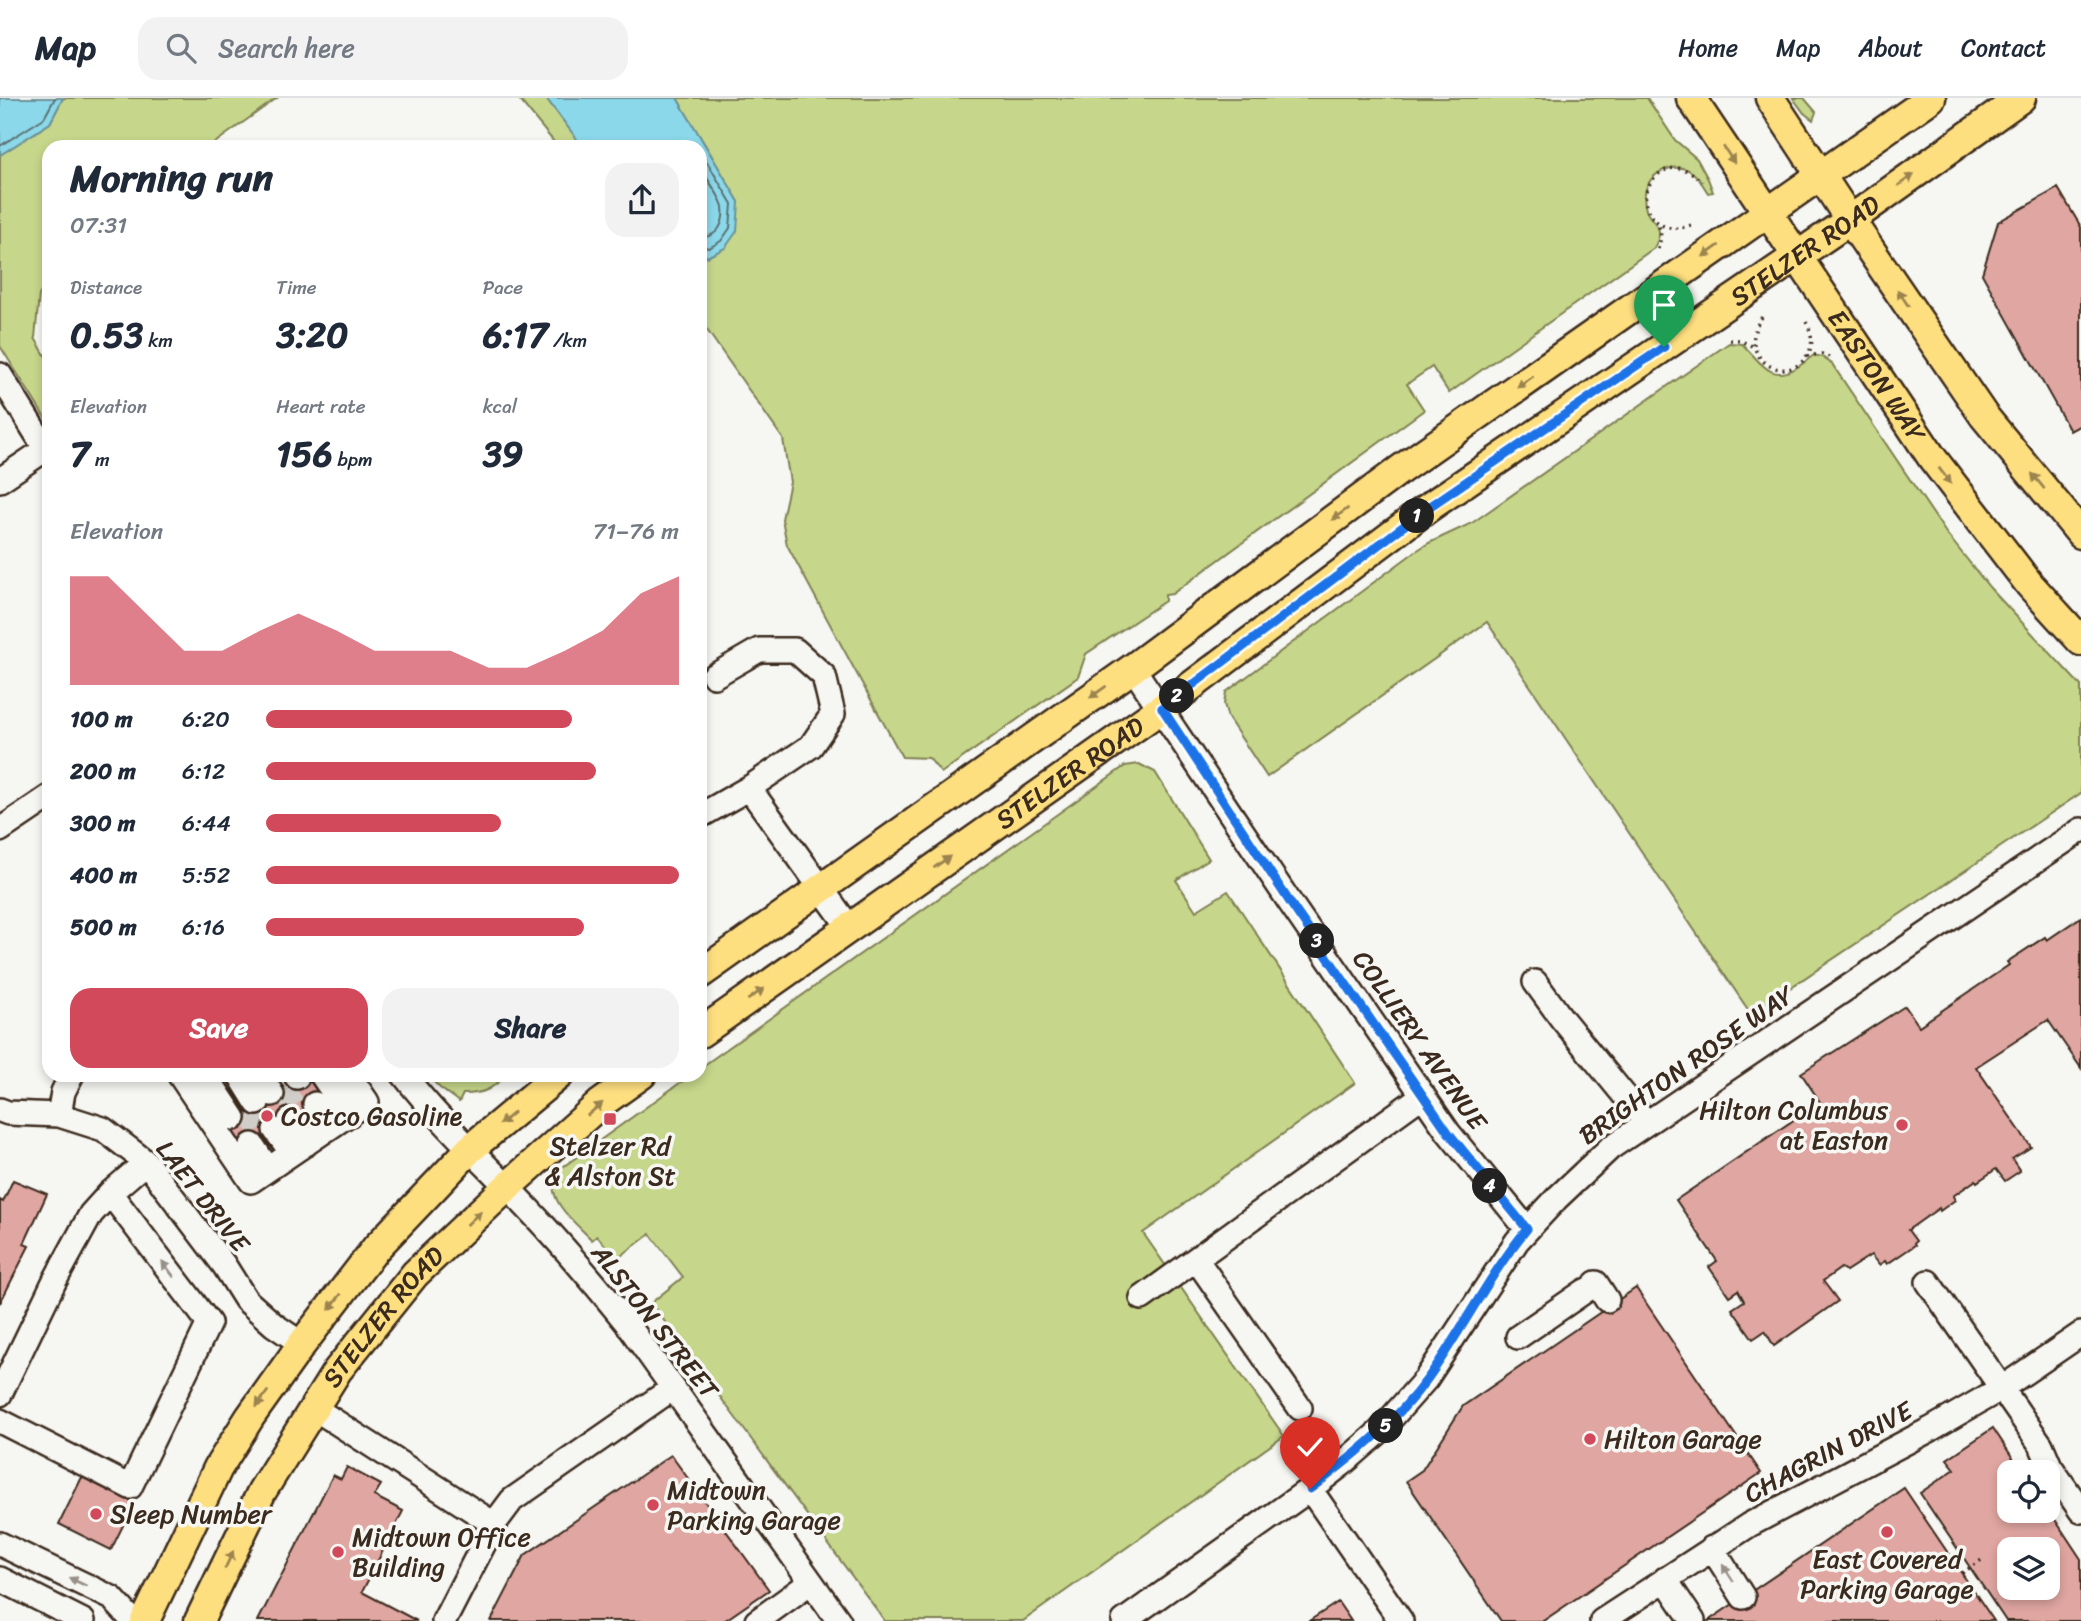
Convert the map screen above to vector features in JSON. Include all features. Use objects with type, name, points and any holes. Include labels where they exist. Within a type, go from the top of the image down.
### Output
[{"type":"main road","name":"EASTON WAY","points":[[1691,98],[1939,468],[2030,585],[2081,641]]},
{"type":"main road","points":[[1770,98],[1984,416],[2081,534]]},
{"type":"main road","name":"STELZER ROAD","points":[[707,969],[1133,668],[1401,469],[1931,98]]},
{"type":"main road","name":"STELZER ROAD","points":[[707,1028],[1162,708],[1429,507],[1797,257],[2021,98]]},
{"type":"main road","name":"STELZER ROAD","points":[[145,1621],[218,1468],[250,1417],[302,1344],[376,1248],[470,1149],[550,1082]]},
{"type":"main road","name":"STELZER ROAD","points":[[199,1621],[261,1490],[337,1371],[415,1274],[600,1104],[631,1082]]},
{"type":"street","points":[[0,375],[42,442]]},
{"type":"street","points":[[0,480],[42,456]]},
{"type":"street","points":[[707,812],[749,788],[811,746],[833,715],[824,676],[795,650],[759,650],[714,676]]},
{"type":"street","name":"COLLIERY AVENUE","points":[[1133,668],[1271,875],[1423,1095],[1471,1162],[1527,1229]]},
{"type":"street","points":[[749,788],[849,927]]},
{"type":"street","points":[[0,830],[42,802]]},
{"type":"street","name":"BRIGHTON ROSE WAY","points":[[1124,1621],[1310,1489],[1365,1446],[1419,1388],[1527,1229],[1610,1148],[2081,830]]},
{"type":"street","points":[[1535,982],[1646,1122]]},
{"type":"street","points":[[59,1115],[63,1092],[68,1082]]},
{"type":"street","points":[[184,1082],[251,1181],[367,1102],[353,1082]]},
{"type":"street","points":[[220,1082],[264,1094]]},
{"type":"street","points":[[229,1082],[264,1094]]},
{"type":"street","points":[[240,1082],[264,1094]]},
{"type":"street","points":[[249,1082],[264,1094]]},
{"type":"street","points":[[304,1145],[319,1082]]},
{"type":"street","name":"ALSTON STREET","points":[[409,1082],[590,1278],[626,1322],[839,1621]]},
{"type":"street","points":[[1142,1298],[1423,1095]]},
{"type":"street","name":"LAET DRIVE","points":[[0,1110],[8,1113],[59,1115],[103,1129],[146,1162],[224,1265],[246,1300],[274,1325],[302,1344]]},
{"type":"street","points":[[283,1125],[304,1145]]},
{"type":"street","points":[[283,1125],[304,1145]]},
{"type":"street","points":[[283,1125],[304,1145]]},
{"type":"street","points":[[0,1395],[91,1213],[110,1192],[146,1162]]},
{"type":"street","points":[[0,1422],[130,1487],[209,1323],[110,1192]]},
{"type":"street","points":[[1196,1259],[1300,1408]]},
{"type":"street","points":[[1928,1282],[2002,1388],[2081,1511]]},
{"type":"street","points":[[1518,1337],[1596,1291]]},
{"type":"street","name":"CHAGRIN DRIVE","points":[[1602,1621],[1772,1512],[1904,1444],[2002,1388],[2081,1334]]},
{"type":"street","points":[[444,1621],[494,1524],[512,1500],[673,1388]]},
{"type":"street","points":[[314,1408],[494,1524]]},
{"type":"street","points":[[1310,1489],[1401,1621]]},
{"type":"street","points":[[0,1544],[112,1598],[133,1621]]},
{"type":"street","points":[[1712,1548],[1743,1597]]},
{"type":"street","points":[[0,1579],[83,1621]]},
{"type":"street","points":[[1665,1579],[1693,1621]]},
{"type":"street","points":[[757,1621],[811,1582]]},
{"type":"path","points":[[1691,225],[1674,229],[1657,222],[1651,216],[1646,198],[1647,189],[1657,174],[1666,169],[1686,170],[1695,174],[1702,182]]},
{"type":"path","points":[[1657,222],[1661,232],[1658,249]]},
{"type":"path","points":[[1762,317],[1753,337],[1754,347],[1763,361],[1778,369],[1794,367],[1807,356],[1812,339],[1807,322]]},
{"type":"path","points":[[1730,340],[1739,340],[1754,347]]},
{"type":"path","points":[[1807,356],[1829,357]]},
{"type":"path","points":[[1962,1573],[1983,1559]]},
{"type":"green space","points":[[63,98],[277,98],[219,140],[42,140],[42,291],[39,295],[35,338],[42,350],[42,413],[0,346],[0,155],[50,123]]},
{"type":"green space","points":[[518,98],[546,98],[578,140],[552,140]]},
{"type":"green space","points":[[677,98],[1647,98],[1675,140],[1697,159],[1713,192],[1708,193],[1696,176],[1686,169],[1660,172],[1649,183],[1644,200],[1647,212],[1659,231],[1654,248],[1449,393],[1432,367],[1407,384],[1424,410],[1172,594],[1165,595],[1165,601],[1086,654],[1078,677],[941,773],[929,758],[902,757],[787,545],[782,519],[790,482],[783,439],[707,330],[707,256],[739,202],[707,148],[707,140],[702,140]]},
{"type":"green space","points":[[1793,98],[1804,98],[1816,112],[1813,120],[1804,113]]},
{"type":"green space","points":[[1729,343],[1742,344],[1765,368],[1779,373],[1796,368],[1814,355],[1832,364],[1946,533],[1990,588],[2081,686],[2081,793],[1751,1014],[1487,622],[1267,777],[1228,718],[1224,704],[1226,692],[1416,551],[1472,523]]},
{"type":"green space","points":[[1139,764],[1155,772],[1209,859],[1176,880],[1196,911],[1228,891],[1355,1083],[1143,1233],[1284,1436],[1023,1621],[885,1621],[651,1303],[683,1277],[650,1234],[617,1259],[597,1236],[592,1240],[566,1213],[555,1197],[554,1179],[560,1169],[681,1082],[707,1082],[707,1063],[1125,766]]},
{"type":"green space","points":[[434,1082],[498,1082],[487,1090],[463,1094],[459,1102]]},
{"type":"water","points":[[0,98],[63,98],[50,123],[0,155]]},
{"type":"water","points":[[546,98],[677,98],[702,140],[578,140]]},
{"type":"water","points":[[707,148],[739,202],[737,231],[725,248],[707,257]]},
{"type":"building","points":[[2058,188],[2081,227],[2081,425],[2070,431],[1982,274],[1998,222]]},
{"type":"building","name":"Hilton Columbus at Easton","points":[[2081,917],[2081,1068],[2048,1020],[1976,1067],[2031,1147],[2012,1159],[2020,1171],[2005,1181],[1996,1169],[1953,1196],[1955,1200],[1908,1230],[1916,1241],[1915,1245],[1887,1264],[1885,1261],[1879,1265],[1871,1255],[1846,1271],[1841,1268],[1823,1281],[1838,1301],[1774,1346],[1765,1331],[1753,1339],[1732,1309],[1744,1301],[1738,1290],[1729,1296],[1709,1267],[1717,1261],[1676,1200],[1820,1102],[1801,1073],[1905,1006],[1919,1026],[2009,965],[2007,962]]},
{"type":"building","name":"Costco Gasoline","points":[[289,1082],[322,1082],[331,1094],[237,1154],[220,1128]]},
{"type":"building","points":[[13,1180],[47,1194],[24,1244],[29,1246],[0,1303],[0,1200],[3,1202]]},
{"type":"building","name":"Hilton Garage","points":[[1636,1288],[1761,1473],[1543,1621],[1501,1621],[1406,1481],[1422,1470],[1463,1406]]},
{"type":"building","points":[[1993,1428],[2014,1460],[1997,1460],[1997,1523],[2057,1523],[2081,1559],[2081,1621],[2006,1621],[1920,1493],[1955,1469],[1947,1459]]},
{"type":"building","name":"Midtown Parking Garage","points":[[671,1455],[769,1590],[724,1621],[491,1621],[525,1555]]},
{"type":"building","name":"Midtown Office Building","points":[[347,1467],[381,1485],[374,1496],[403,1511],[362,1592],[417,1621],[258,1621],[333,1475],[341,1479]]},
{"type":"building","name":"Sleep Number","points":[[82,1477],[134,1503],[111,1550],[59,1524]]},
{"type":"building","name":"East Covered Parking Garage","points":[[1904,1488],[1994,1621],[1708,1621]]},
{"type":"building","points":[[1338,1602],[1351,1621],[1309,1621]]},
{"type":"tunnel","points":[[281,1087],[300,1114]]},
{"type":"tunnel","points":[[247,1110],[265,1137]]},
{"type":"place","name":"Costco Gasoline","points":[[267,1116]]},
{"type":"place","name":"Stelzer Rd & Alston St","points":[[610,1119]]},
{"type":"place","name":"Hilton Columbus at Easton","points":[[1902,1125]]},
{"type":"place","name":"Hilton Garage","points":[[1590,1439]]},
{"type":"place","name":"Midtown Parking Garage","points":[[653,1505]]},
{"type":"place","name":"Sleep Number","points":[[96,1514]]},
{"type":"place","name":"East Covered Parking Garage","points":[[1887,1532]]},
{"type":"place","name":"Midtown Office Building","points":[[338,1552]]},
{"type":"route","points":[[1310,1489],[1365,1446],[1412,1397],[1454,1338],[1509,1251],[1527,1229],[1448,1132],[1244,835],[1162,708],[1429,507],[1664,347]]}]
